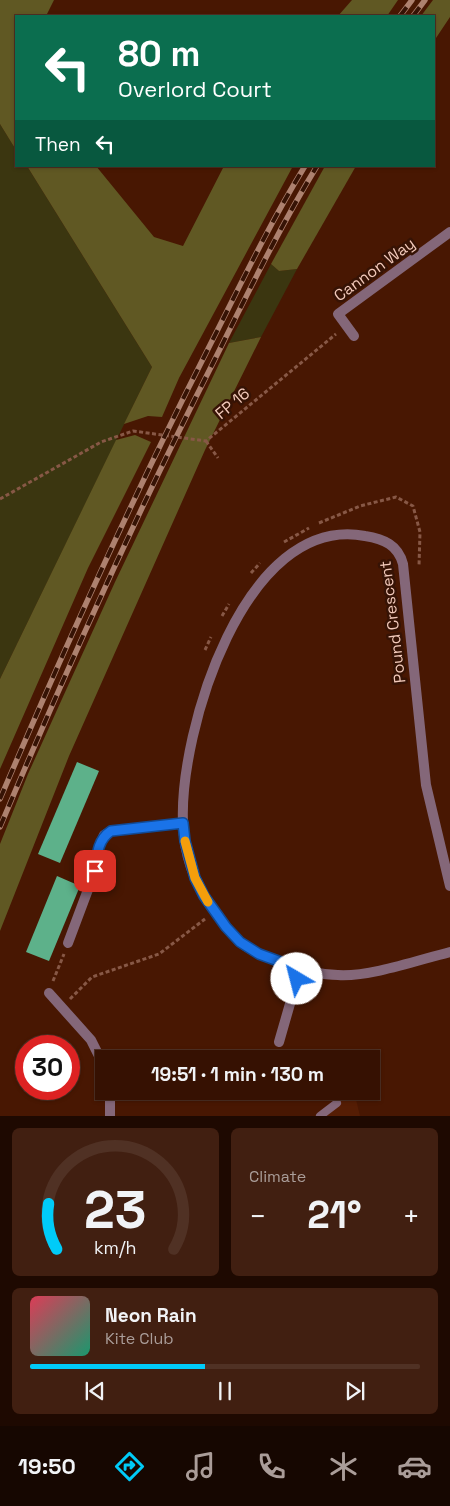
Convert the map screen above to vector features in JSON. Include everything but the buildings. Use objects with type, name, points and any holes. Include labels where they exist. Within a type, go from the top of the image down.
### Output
[{"type":"street","name":"Cannon Way","points":[[354,336],[338,314],[450,232]]},
{"type":"street","name":"Pound Crescent","points":[[450,886],[426,785],[403,564],[400,553],[392,545],[378,538],[348,534],[314,541],[293,553],[273,570],[257,588],[228,635],[202,696],[189,749],[183,823],[185,841],[195,878],[214,911],[240,942],[259,954],[300,969],[340,976],[362,974],[450,952]]},
{"type":"street","points":[[68,943],[95,871],[99,847],[104,835],[111,831],[183,823]]},
{"type":"street","points":[[279,1042],[300,969]]},
{"type":"street","points":[[49,993],[91,1040],[96,1050]]},
{"type":"street","points":[[110,1100],[110,1116]]},
{"type":"lane","points":[[320,1116],[337,1104]]},
{"type":"path","name":"FP 16","points":[[206,441],[346,325]]},
{"type":"path","points":[[0,499],[100,442],[133,431],[206,441],[218,458]]},
{"type":"path","points":[[276,548],[298,533],[360,506],[396,497],[412,506],[420,532],[418,570]]},
{"type":"path","points":[[249,576],[262,562]]},
{"type":"path","points":[[221,617],[231,601]]},
{"type":"path","points":[[205,652],[212,634]]},
{"type":"path","points":[[62,1008],[92,977],[159,954],[214,911]]},
{"type":"path","points":[[200,912],[210,925]]},
{"type":"path","points":[[49,993],[68,943]]},
{"type":"shaded area","points":[[0,0],[54,0],[46,15],[15,15],[15,148],[0,124]]},
{"type":"shaded area","points":[[352,0],[398,0],[388,15],[339,15]]},
{"type":"shaded area","points":[[433,0],[450,0],[450,17],[435,40],[435,15],[422,15]]},
{"type":"shaded area","points":[[0,124],[15,148],[15,167],[28,167],[152,367],[0,679]]},
{"type":"shaded area","points":[[28,167],[97,167],[154,237],[183,246],[223,167],[292,167],[179,378],[162,417],[148,416],[124,424],[152,367]]},
{"type":"shaded area","points":[[324,167],[355,167],[297,269],[279,271],[271,264]]},
{"type":"shaded area","points":[[271,264],[279,271],[297,269],[261,337],[229,343]]},
{"type":"shaded area","points":[[261,337],[205,450],[69,756],[0,931],[0,844],[28,774],[115,582],[229,343]]},
{"type":"shaded area","points":[[135,435],[151,442],[88,568],[0,769],[0,679],[116,440]]},
{"type":"shaded area","points":[[336,1100],[356,1100],[360,1116],[315,1116]]},
{"type":"railway","points":[[401,15],[412,0]]},
{"type":"railway","points":[[414,15],[425,0]]},
{"type":"railway","points":[[0,799],[125,519],[254,258],[304,167]]},
{"type":"railway","points":[[0,827],[76,651],[184,420],[263,264],[316,167]]},
{"type":"slow traffic","points":[[185,841],[195,878],[208,902]]},
{"type":"route","points":[[95,871],[99,847],[104,835],[111,831],[183,823],[189,860],[195,878],[204,896],[226,927],[240,942],[259,954],[300,969],[297,979]]}]
